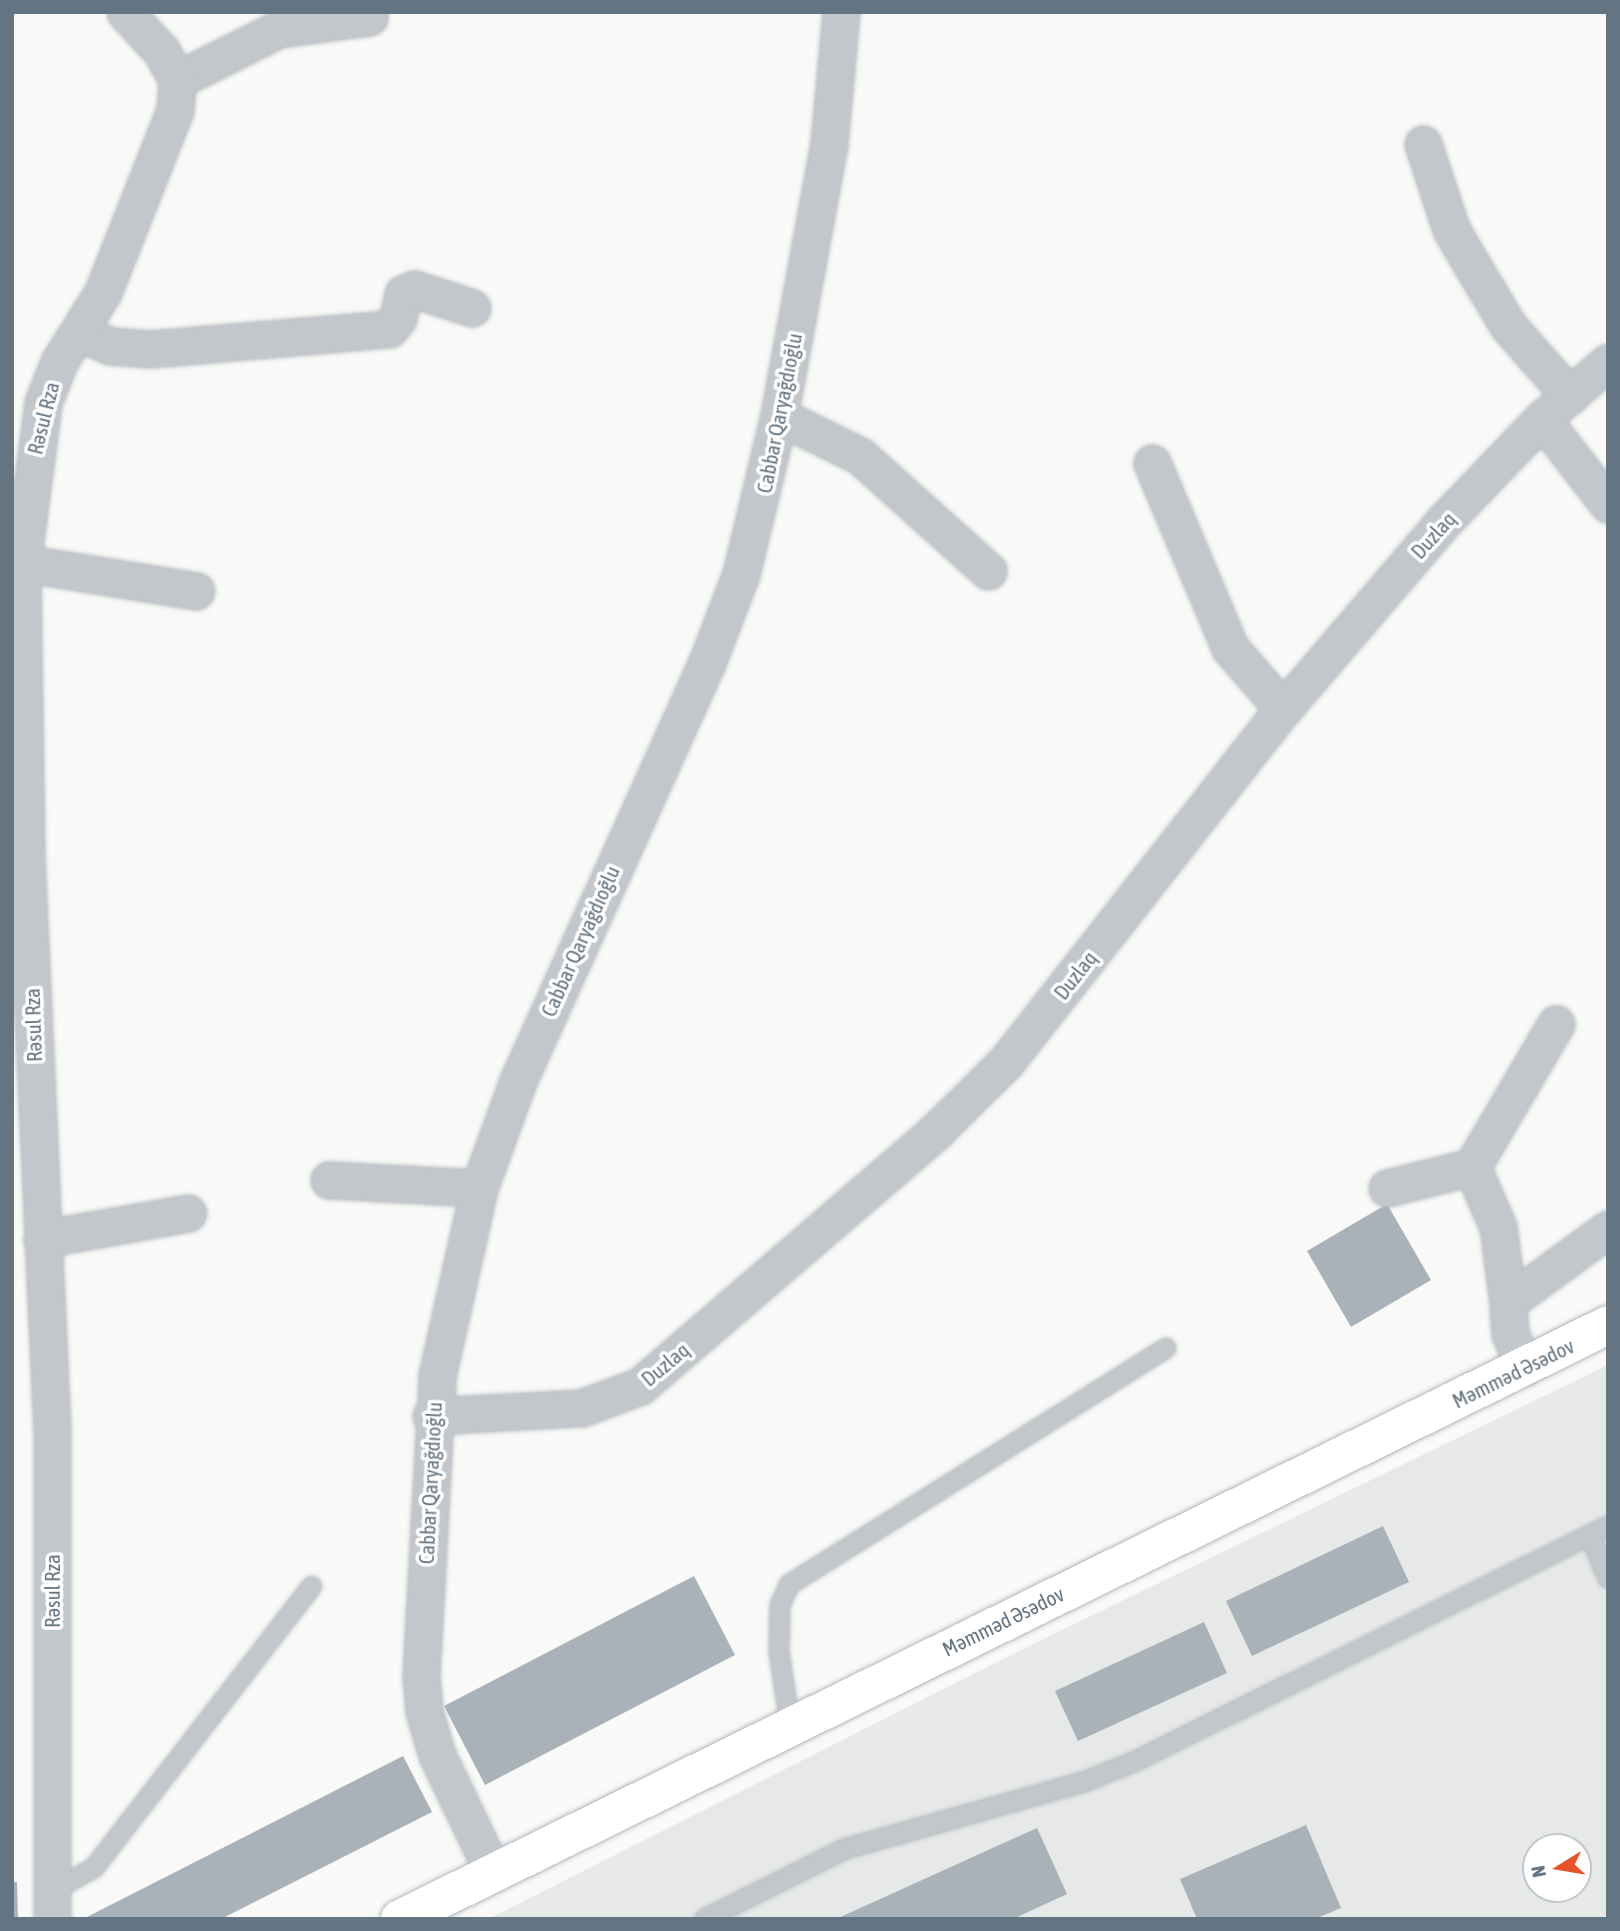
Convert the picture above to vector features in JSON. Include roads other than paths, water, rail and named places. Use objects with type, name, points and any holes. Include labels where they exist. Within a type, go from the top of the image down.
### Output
[{"type":"main road","name":"Məmməd Əsədov","points":[[400,1919],[448,1908],[494,1874],[790,1724],[1608,1325]]},
{"type":"street","points":[[125,12],[162,52],[177,80],[279,29],[369,17]]},
{"type":"street","name":"Cabbar Qaryağdıoğlu","points":[[494,1874],[438,1755],[424,1711],[421,1675],[431,1416],[479,1188],[549,1007],[711,652],[741,574],[779,416],[829,144],[842,12]]},
{"type":"street","name":"Rəsul Rza","points":[[52,1905],[52,1432],[26,860],[22,563],[43,403],[59,362],[81,333],[103,292],[175,110],[177,80]]},
{"type":"street","points":[[1423,144],[1451,229],[1469,262],[1509,327],[1570,396]]},
{"type":"street","points":[[81,333],[110,346],[150,349],[389,329],[398,318],[403,294],[414,289],[472,309]]},
{"type":"street","name":"Duzlaq","points":[[431,1416],[581,1408],[640,1387],[936,1131],[1006,1062],[1283,709],[1443,522],[1542,419],[1608,362]]},
{"type":"street","points":[[779,416],[860,456],[988,571]]},
{"type":"street","points":[[1542,419],[1608,503]]},
{"type":"street","points":[[1152,463],[1230,648],[1283,709]]},
{"type":"street","points":[[22,563],[196,591]]},
{"type":"street","points":[[1387,1188],[1472,1167],[1556,1024]]},
{"type":"street","points":[[1472,1167],[1498,1227],[1510,1334],[1524,1368]]},
{"type":"street","points":[[329,1180],[479,1188]]},
{"type":"street","points":[[42,1239],[188,1213]]},
{"type":"street","points":[[1508,1302],[1608,1228]]},
{"type":"lane","points":[[790,1724],[779,1652],[780,1605],[790,1584],[1166,1348]]},
{"type":"lane","points":[[705,1919],[845,1849],[1084,1782],[1136,1761],[1608,1526]]},
{"type":"lane","points":[[1590,1535],[1608,1578]]},
{"type":"lane","points":[[52,1905],[94,1868],[312,1586]]}]
